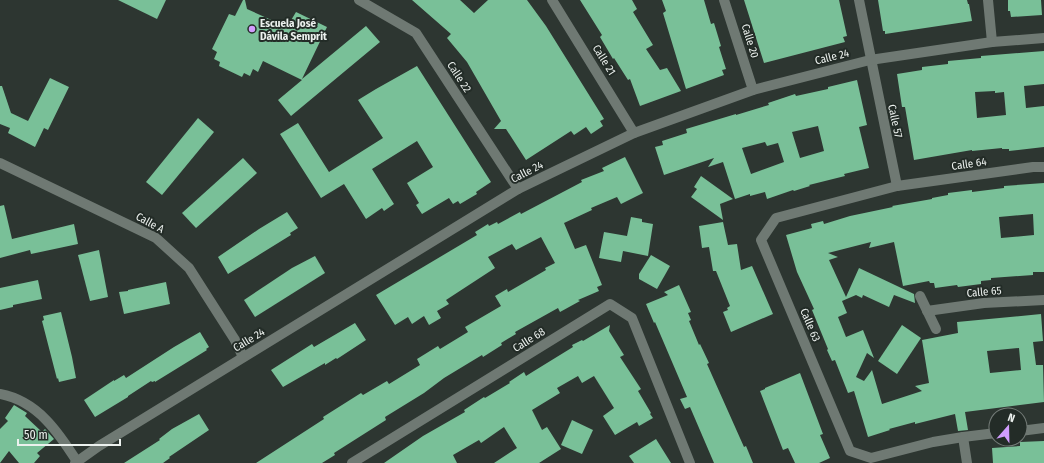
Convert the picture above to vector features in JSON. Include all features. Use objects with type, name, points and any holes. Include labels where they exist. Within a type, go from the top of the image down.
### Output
[{"type":"street","name":"Calle 22","points":[[358,0],[416,33],[518,189]]},
{"type":"street","name":"Calle 21","points":[[552,0],[634,133]]},
{"type":"street","name":"Calle 20","points":[[724,0],[752,90]]},
{"type":"street","name":"Calle 57","points":[[859,0],[870,60],[897,186]]},
{"type":"street","points":[[988,0],[992,42]]},
{"type":"street","name":"Calle 24","points":[[77,462],[106,442],[243,357],[518,189],[634,133],[752,90],[870,60],[992,42],[1044,38]]},
{"type":"street","name":"Calle A","points":[[0,163],[156,238],[189,268],[235,340],[243,357]]},
{"type":"street","name":"Calle 64","points":[[897,186],[1044,166]]},
{"type":"street","name":"Calle 63","points":[[897,186],[776,218],[761,240],[850,451],[871,458],[933,442],[963,437]]},
{"type":"street","points":[[920,296],[936,329]]},
{"type":"street","name":"Calle 65","points":[[927,311],[984,303],[1044,300]]},
{"type":"street","name":"Calle 68","points":[[352,463],[610,304],[632,318],[690,463]]},
{"type":"street","points":[[0,394],[24,402],[43,416],[58,432],[77,462]]},
{"type":"street","points":[[1028,430],[1044,428]]},
{"type":"street","points":[[967,463],[963,437],[988,434]]},
{"type":"building","points":[[118,0],[166,0],[157,19]]},
{"type":"building","points":[[243,0],[245,0],[247,9],[287,27],[296,12],[327,27],[302,79],[366,26],[380,42],[291,116],[278,100],[302,80],[263,61],[258,72],[253,69],[250,76],[244,73],[242,77],[219,66],[220,62],[214,59],[217,52],[212,49],[229,14],[235,16]]},
{"type":"building","points":[[412,0],[460,0],[474,13],[488,0],[527,0],[546,26],[604,119],[600,121],[603,126],[591,134],[586,127],[574,135],[571,131],[526,160],[506,129],[494,129],[501,121],[467,62],[447,38],[451,34]]},
{"type":"building","points":[[580,0],[632,0],[637,9],[633,12],[653,45],[646,49],[660,70],[667,68],[681,91],[640,106],[630,79],[628,80],[614,58],[613,59],[600,37],[602,35]]},
{"type":"building","points":[[662,0],[704,0],[711,24],[714,23],[721,46],[719,47],[726,69],[722,70],[724,75],[686,89],[663,13],[666,11]]},
{"type":"building","points":[[744,0],[839,0],[847,36],[843,37],[845,42],[764,63]]},
{"type":"building","points":[[878,0],[967,0],[972,21],[885,34],[885,31],[883,31]]},
{"type":"building","points":[[1008,0],[1041,0],[1042,15],[1011,17],[1010,11],[1008,11]]},
{"type":"building","points":[[1044,51],[1044,84],[1024,86],[1026,108],[1044,106],[1044,147],[1009,151],[1009,149],[1002,148],[972,150],[914,160],[905,107],[902,107],[897,74],[922,70],[922,67],[948,64],[948,61],[981,58],[981,56]],"holes":[[[995,91],[995,93],[1004,92],[1006,115],[977,118],[975,92]]]},
{"type":"building","points":[[417,66],[491,182],[476,192],[477,194],[460,204],[458,201],[453,204],[449,198],[422,214],[416,205],[419,203],[407,183],[433,167],[417,141],[372,169],[394,204],[384,211],[382,208],[366,219],[344,184],[321,198],[280,134],[298,123],[329,172],[383,138],[358,100]]},
{"type":"building","points":[[50,78],[69,87],[48,130],[44,128],[35,147],[8,133],[10,128],[0,124],[0,86],[2,86],[11,113],[28,121]]},
{"type":"building","points":[[857,80],[867,125],[859,127],[869,168],[844,174],[845,176],[809,185],[810,186],[767,199],[765,192],[750,196],[750,194],[735,199],[723,162],[708,167],[714,158],[664,175],[655,147],[663,145],[662,141],[687,133],[686,129],[769,105],[768,103],[795,94],[796,96],[828,89],[828,87]],"holes":[[[818,126],[824,151],[800,158],[792,132]],[[765,142],[767,146],[778,143],[784,162],[751,174],[742,148]]]},
{"type":"building","points":[[198,118],[214,132],[162,195],[146,182]]},
{"type":"building","points":[[625,157],[643,193],[621,204],[617,197],[591,208],[592,210],[564,223],[575,249],[586,245],[602,285],[597,287],[599,291],[578,300],[580,301],[560,312],[558,308],[515,332],[516,334],[501,343],[502,345],[444,378],[424,393],[385,417],[386,420],[334,453],[335,455],[322,463],[256,463],[361,393],[363,395],[387,381],[389,384],[420,365],[417,359],[438,346],[440,349],[468,332],[465,327],[501,306],[495,296],[507,289],[508,292],[546,270],[545,268],[555,263],[541,237],[516,250],[512,244],[488,257],[495,268],[446,300],[449,304],[437,311],[441,318],[429,325],[424,316],[412,324],[408,317],[395,325],[376,295],[477,235],[475,232],[488,224],[489,226],[497,222],[498,224],[520,212],[521,214],[582,182],[581,180],[604,171],[602,168]]},
{"type":"building","points":[[243,158],[257,173],[196,228],[182,213]]},
{"type":"building","points":[[701,176],[733,199],[720,204],[723,220],[691,197],[697,189],[694,187]]},
{"type":"building","points":[[1044,183],[1044,272],[1033,272],[1033,275],[991,278],[991,280],[981,281],[981,284],[958,287],[957,285],[935,288],[934,283],[930,283],[929,281],[903,286],[894,242],[869,248],[871,242],[828,253],[838,257],[829,260],[846,297],[859,268],[914,294],[915,303],[894,295],[889,307],[863,295],[862,298],[856,295],[842,301],[847,313],[838,317],[846,337],[863,330],[874,358],[867,353],[856,377],[864,381],[872,370],[882,404],[922,391],[915,386],[929,383],[922,340],[958,333],[957,322],[1041,314],[1043,341],[1033,342],[1036,365],[1043,365],[1044,402],[1004,407],[988,407],[988,409],[965,412],[968,430],[958,431],[955,414],[915,424],[915,422],[889,429],[890,430],[868,437],[854,391],[848,393],[835,360],[832,361],[827,350],[828,349],[812,310],[814,309],[797,272],[786,235],[812,228],[811,224],[823,221],[824,224],[850,216],[893,207],[892,206],[948,195],[948,193],[1004,188],[1004,186]],"holes":[[[1033,214],[1034,235],[1001,238],[999,217]],[[1019,348],[1021,370],[990,373],[987,351]]]},
{"type":"building","points":[[4,205],[12,239],[74,224],[78,244],[31,254],[30,250],[0,258],[0,206]]},
{"type":"building","points":[[287,212],[298,228],[290,233],[291,235],[228,274],[218,257]]},
{"type":"building","points":[[631,217],[642,219],[642,222],[653,224],[648,256],[623,251],[621,262],[599,258],[604,232],[627,236]]},
{"type":"building","points":[[723,222],[728,245],[737,244],[741,270],[752,266],[773,314],[731,332],[723,312],[728,310],[727,308],[730,306],[716,271],[713,271],[709,247],[702,248],[699,226]]},
{"type":"building","points":[[99,250],[108,297],[90,301],[78,255]]},
{"type":"building","points":[[651,255],[670,266],[657,289],[639,279],[639,274]]},
{"type":"building","points":[[315,256],[325,273],[255,317],[244,300],[292,268]]},
{"type":"building","points":[[38,280],[42,299],[13,305],[13,307],[0,310],[0,288]]},
{"type":"building","points":[[166,282],[170,304],[124,314],[119,292]]},
{"type":"building","points":[[679,285],[691,312],[688,313],[691,320],[689,321],[699,345],[700,344],[709,363],[707,364],[744,447],[746,446],[753,463],[714,463],[690,407],[685,409],[680,399],[687,397],[646,304],[668,295],[664,292]]},
{"type":"building","points":[[61,312],[76,378],[59,382],[42,321],[44,320],[43,316]]},
{"type":"building","points":[[355,323],[366,340],[337,359],[336,358],[325,365],[325,363],[283,387],[271,370],[312,344],[314,347]]},
{"type":"building","points":[[610,325],[609,331],[624,355],[620,357],[641,389],[638,391],[653,418],[639,426],[637,422],[615,435],[603,416],[614,408],[594,376],[582,383],[578,376],[557,388],[560,393],[532,410],[542,430],[547,427],[561,449],[539,463],[494,463],[517,448],[504,427],[481,443],[479,440],[453,455],[457,463],[384,463],[423,436],[465,412],[464,410],[484,397],[485,398],[510,383],[509,382],[524,372],[526,376],[573,347],[572,345],[582,340],[583,341]]},
{"type":"building","points":[[902,325],[921,338],[897,374],[878,361]]},
{"type":"building","points":[[200,332],[209,347],[206,349],[207,350],[155,382],[151,381],[95,417],[84,400],[114,380],[124,375],[126,378]]},
{"type":"building","points":[[800,373],[823,434],[820,435],[830,458],[819,463],[795,463],[788,448],[783,450],[760,391]]},
{"type":"building","points":[[14,405],[27,413],[25,416],[42,432],[45,429],[54,439],[37,453],[40,456],[34,463],[19,463],[9,451],[0,463],[0,429],[8,421],[5,418]]},
{"type":"building","points":[[199,414],[209,430],[169,457],[170,458],[163,463],[124,463],[160,440],[159,439],[172,429]]},
{"type":"building","points":[[572,420],[593,430],[582,454],[561,445]]},
{"type":"building","points":[[656,439],[671,463],[634,463],[629,456]]},
{"type":"building","points":[[1044,441],[1044,463],[993,463],[992,448],[1028,447],[1028,442]]},
{"type":"place","name":"Escuela José Dávila Semprit","points":[[252,29]]}]
